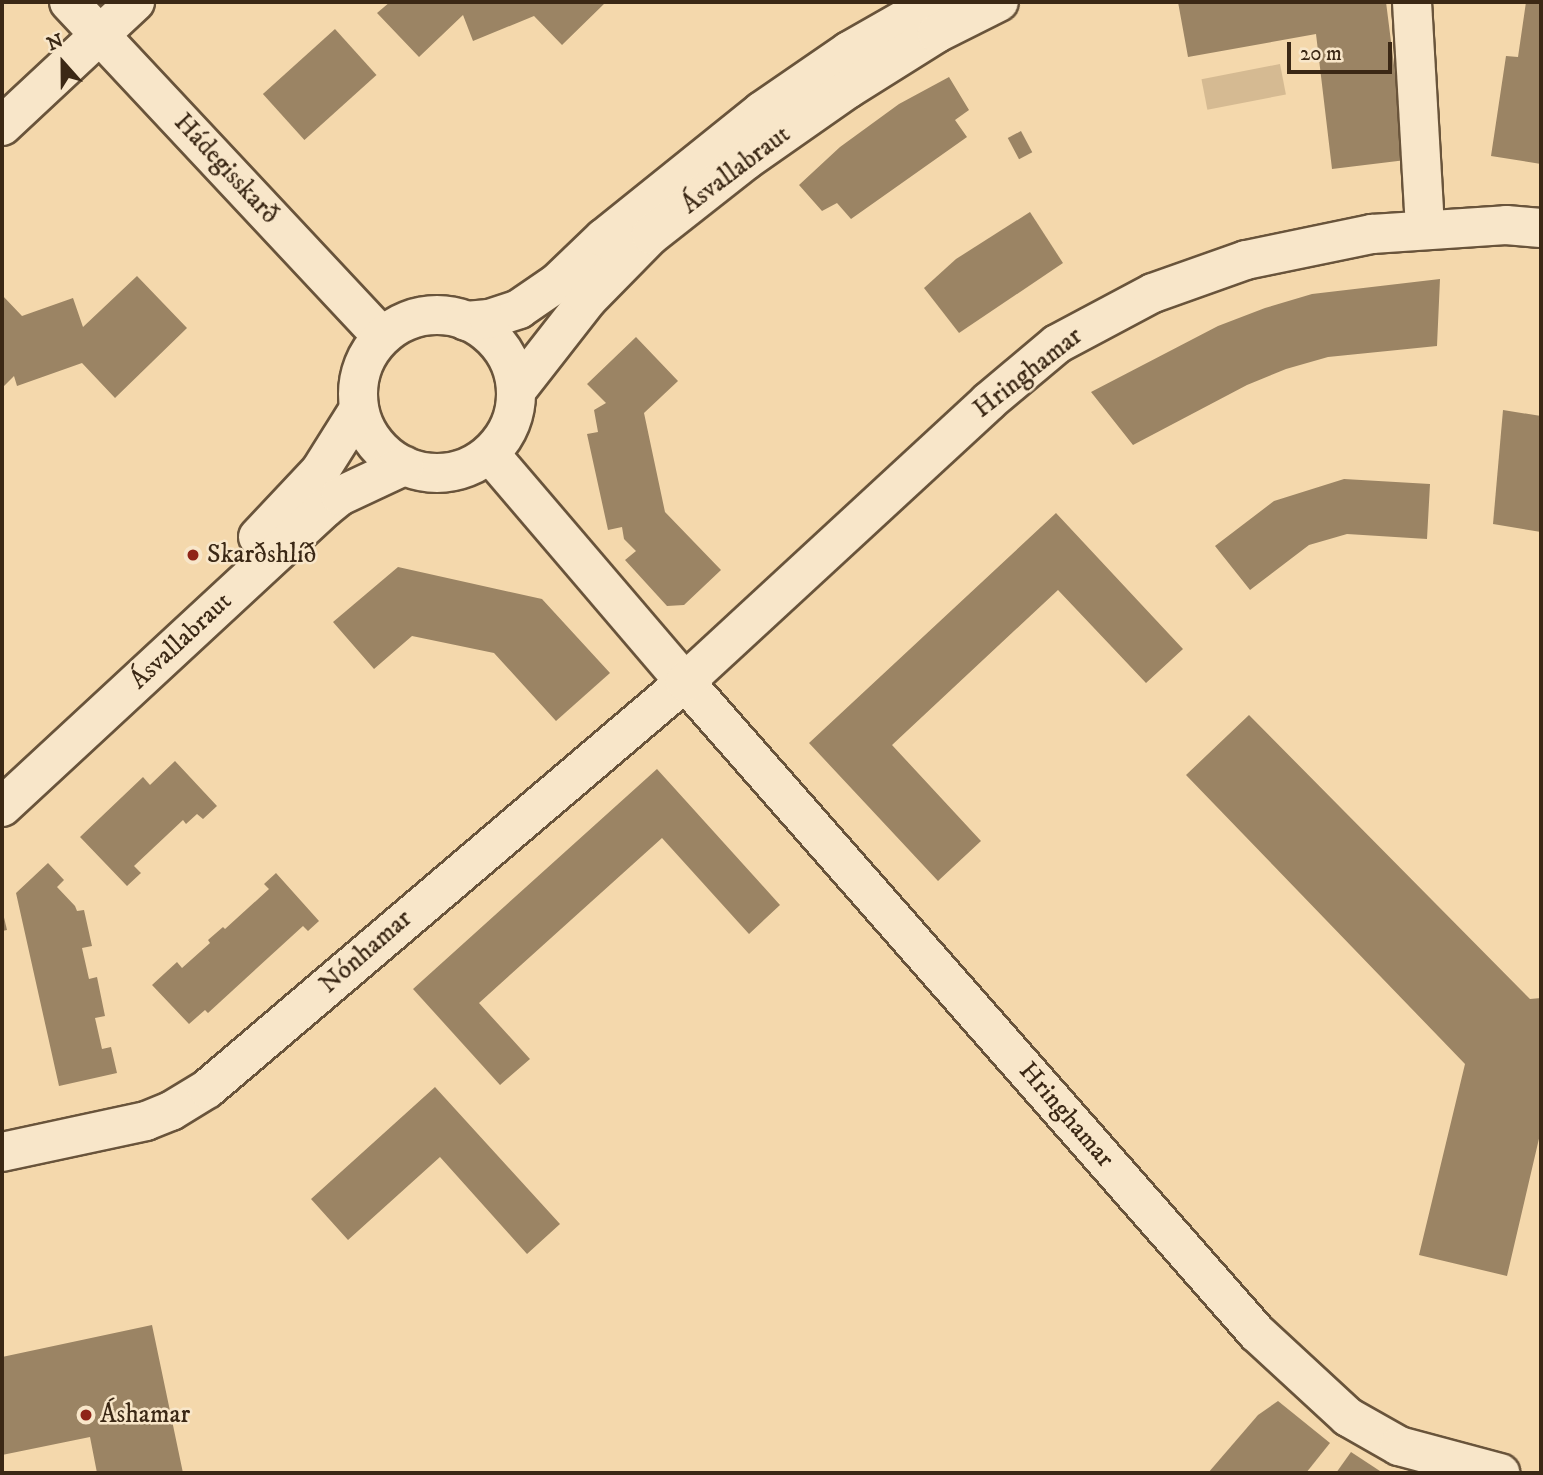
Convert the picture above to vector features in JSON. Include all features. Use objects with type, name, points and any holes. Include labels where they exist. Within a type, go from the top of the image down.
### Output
[{"type":"street","name":"Hádegisskarð","points":[[69,2],[382,337]]},
{"type":"street","points":[[2,126],[135,2]]},
{"type":"street","name":"Ásvallabraut","points":[[466,321],[499,316],[519,309],[762,111],[849,51],[935,2]]},
{"type":"street","name":"Ásvallabraut","points":[[516,391],[588,299],[651,235],[745,161],[848,89],[937,33],[999,2]]},
{"type":"street","points":[[1412,2],[1425,230]]},
{"type":"street","name":"Hringhamar","points":[[685,682],[988,402],[1057,344],[1153,293],[1246,260],[1372,234],[1506,225],[1541,228]]},
{"type":"street","points":[[444,315],[466,321],[486,332],[502,349],[512,369],[516,391],[514,415],[505,436],[490,454],[471,466],[449,473],[426,473],[404,466],[383,453],[367,432],[359,409],[359,383],[367,358],[382,337],[401,324],[422,317],[444,315]]},
{"type":"street","name":"Ásvallabraut","points":[[2,773],[283,513],[333,454],[359,409]]},
{"type":"street","name":"Hringhamar","points":[[490,454],[685,682],[1257,1334],[1348,1417],[1399,1446],[1500,1473]]},
{"type":"street","name":"Ásvallabraut","points":[[2,807],[325,508],[340,496],[404,466]]},
{"type":"street","name":"Nónhamar","points":[[6,1151],[146,1121],[171,1111],[207,1089],[685,682]]},
{"type":"shaded area","points":[[1280,64],[1286,94],[1207,110],[1201,79]]},
{"type":"building","points":[[390,2],[606,2],[562,45],[534,16],[473,41],[463,15],[419,57],[377,13]]},
{"type":"building","points":[[1178,2],[1386,2],[1406,160],[1332,169],[1316,34],[1188,57]]},
{"type":"building","points":[[1526,2],[1541,2],[1541,164],[1491,156],[1506,56],[1518,57]]},
{"type":"building","points":[[335,29],[376,75],[304,140],[263,94]]},
{"type":"building","points":[[949,77],[969,110],[955,120],[967,137],[851,219],[837,203],[822,211],[799,185],[840,147],[899,104]]},
{"type":"building","points":[[1021,131],[1032,152],[1019,159],[1008,138]]},
{"type":"building","points":[[1030,212],[1063,263],[959,333],[924,288],[956,259]]},
{"type":"building","points":[[137,276],[187,328],[115,398],[82,363],[17,386],[14,376],[2,388],[2,295],[22,316],[73,298],[83,327]]},
{"type":"building","points":[[1440,279],[1437,346],[1328,357],[1286,369],[1247,385],[1133,445],[1091,392],[1218,326],[1265,308],[1312,294]]},
{"type":"building","points":[[636,337],[678,381],[644,413],[665,512],[721,570],[684,605],[667,606],[625,560],[636,551],[624,539],[622,527],[608,530],[587,434],[598,432],[594,410],[606,403],[587,384]]},
{"type":"building","points":[[1503,410],[1541,416],[1541,532],[1493,524]]},
{"type":"building","points":[[1344,479],[1430,484],[1427,539],[1347,534],[1309,545],[1250,590],[1215,546],[1274,501]]},
{"type":"building","points":[[1056,513],[1183,649],[1146,683],[1058,590],[892,745],[981,841],[938,881],[809,743]]},
{"type":"building","points":[[398,567],[542,599],[610,673],[556,721],[494,653],[412,636],[374,669],[333,622]]},
{"type":"building","points":[[1249,715],[1530,999],[1541,998],[1541,1130],[1507,1276],[1419,1255],[1465,1064],[1186,775]]},
{"type":"building","points":[[175,761],[217,806],[203,819],[197,814],[186,824],[183,820],[134,866],[141,873],[127,886],[80,837],[143,777],[150,785]]},
{"type":"building","points":[[657,769],[780,905],[749,934],[662,838],[479,1003],[530,1059],[500,1085],[413,989]]},
{"type":"building","points":[[48,863],[64,880],[57,887],[77,911],[84,910],[92,946],[82,948],[89,979],[97,977],[105,1016],[95,1018],[102,1049],[111,1047],[117,1073],[59,1086],[16,893]]},
{"type":"building","points":[[276,873],[319,921],[308,931],[303,926],[208,1013],[205,1010],[189,1024],[152,985],[177,962],[182,968],[210,943],[208,940],[223,927],[225,929],[269,889],[264,884]]},
{"type":"building","points":[[2,909],[7,930],[2,931]]},
{"type":"building","points":[[435,1087],[560,1224],[527,1254],[440,1157],[348,1240],[311,1199]]},
{"type":"building","name":"Áshamar","points":[[152,1325],[183,1473],[97,1473],[90,1437],[2,1455],[2,1357]]},
{"type":"building","points":[[1278,1401],[1330,1443],[1306,1473],[1208,1473],[1258,1415]]},
{"type":"building","points":[[1351,1452],[1383,1473],[1336,1473]]},
{"type":"place","name":"Skarðshlíð","points":[[193,555]]},
{"type":"place","name":"Áshamar","points":[[86,1415]]}]
